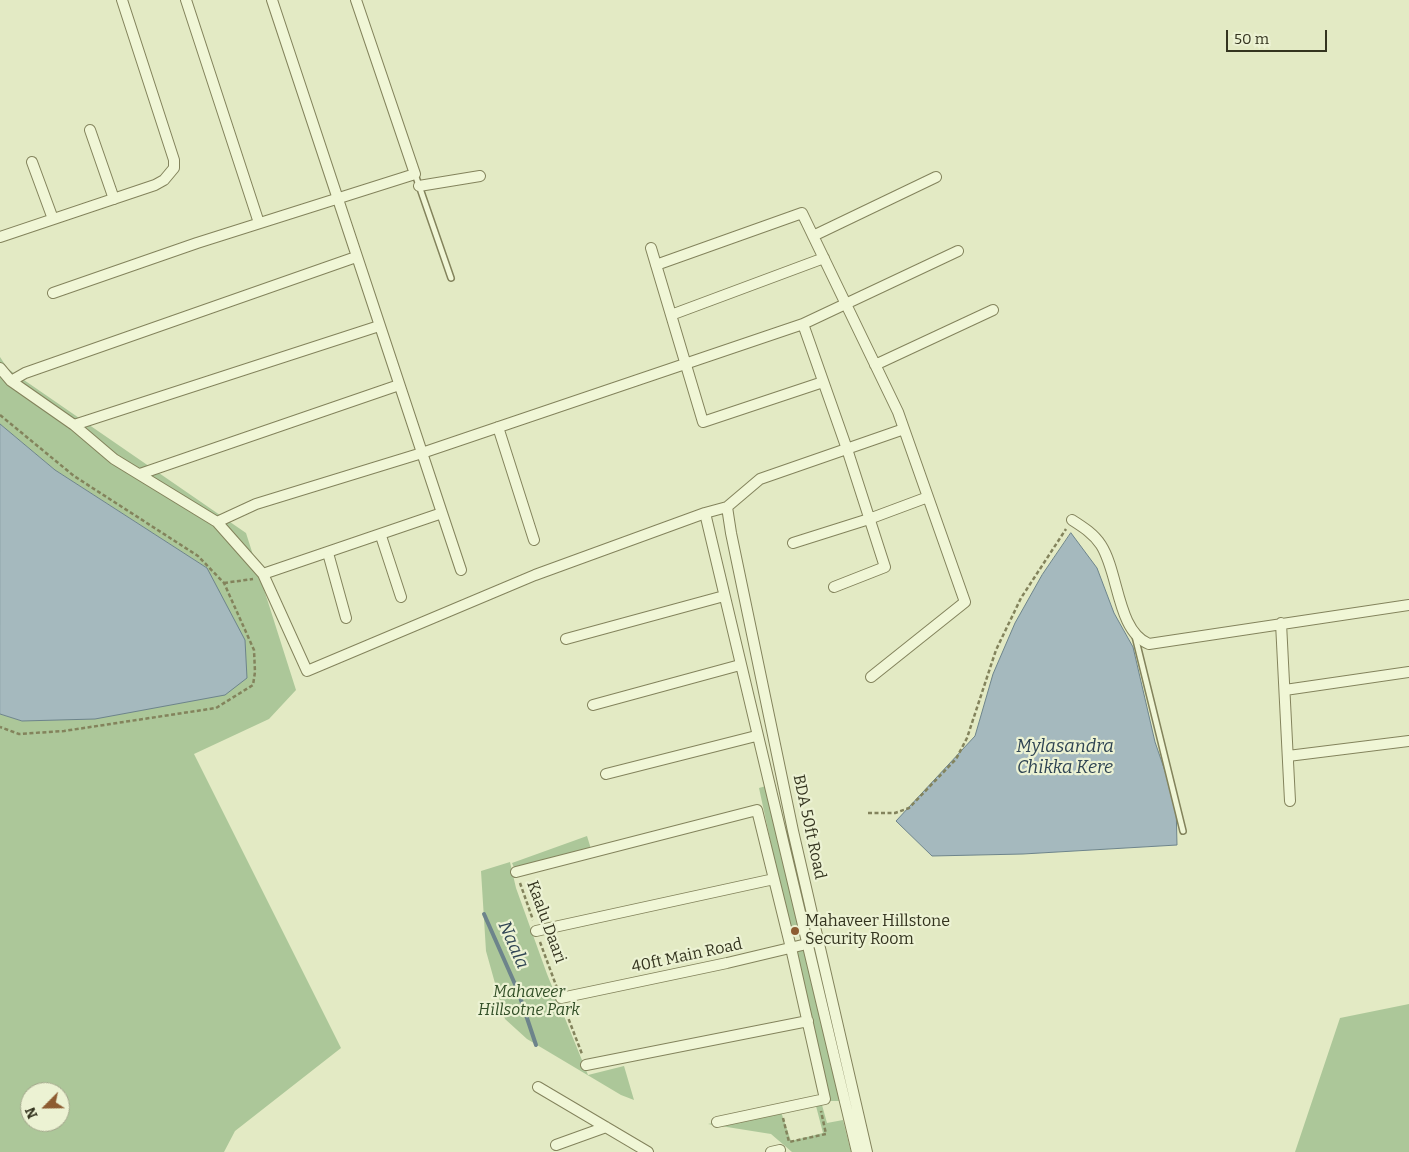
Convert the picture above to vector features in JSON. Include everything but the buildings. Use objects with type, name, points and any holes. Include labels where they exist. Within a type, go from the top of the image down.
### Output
[{"type":"street","points":[[0,238],[164,180],[174,168],[174,160],[122,0]]},
{"type":"street","points":[[186,0],[259,223]]},
{"type":"street","points":[[272,0],[460,570]]},
{"type":"street","points":[[53,293],[259,223],[416,174],[356,0]]},
{"type":"street","points":[[90,130],[114,199]]},
{"type":"street","points":[[32,162],[53,219]]},
{"type":"street","points":[[419,186],[480,176]]},
{"type":"street","points":[[813,236],[936,177]]},
{"type":"street","points":[[656,265],[802,213],[904,429],[965,602],[871,677]]},
{"type":"street","points":[[651,248],[703,422],[823,382]]},
{"type":"street","points":[[217,522],[256,504],[498,427],[803,324],[958,251]]},
{"type":"street","points":[[11,381],[25,373],[356,257]]},
{"type":"street","points":[[671,316],[824,258]]},
{"type":"street","points":[[875,365],[993,310]]},
{"type":"street","points":[[803,324],[847,449],[884,567],[834,586]]},
{"type":"street","points":[[74,425],[379,326]]},
{"type":"street","points":[[0,368],[11,381],[74,425],[114,459],[217,522],[263,575],[307,671],[535,575],[727,507],[760,478],[904,429]]},
{"type":"street","points":[[140,474],[399,385]]},
{"type":"street","points":[[498,427],[534,540]]},
{"type":"street","points":[[793,543],[869,519],[928,497]]},
{"type":"street","name":"BDA 50ft Road","points":[[727,507],[857,1152]]},
{"type":"street","points":[[263,575],[381,536],[442,513]]},
{"type":"street","name":"BDA 50ft Road","points":[[705,514],[756,736],[814,942],[867,1152]]},
{"type":"street","points":[[1072,520],[1088,531],[1101,545],[1108,558],[1129,626],[1135,635],[1149,644],[1409,605]]},
{"type":"street","points":[[381,536],[400,597]]},
{"type":"street","points":[[328,553],[346,618]]},
{"type":"street","points":[[566,639],[724,596]]},
{"type":"street","points":[[1281,623],[1290,801]]},
{"type":"street","points":[[593,705],[740,665]]},
{"type":"street","points":[[1285,690],[1409,672]]},
{"type":"street","points":[[606,774],[756,736]]},
{"type":"street","points":[[1288,756],[1409,742]]},
{"type":"street","points":[[516,872],[757,810],[825,1099],[717,1122]]},
{"type":"street","points":[[536,931],[774,879]]},
{"type":"street","name":"40ft Main Road","points":[[561,998],[814,942]]},
{"type":"street","points":[[586,1065],[808,1021]]},
{"type":"street","points":[[538,1087],[648,1152]]},
{"type":"street","points":[[556,1145],[606,1127]]},
{"type":"lane","points":[[416,174],[451,278]]},
{"type":"lane","points":[[1135,635],[1183,831]]},
{"type":"path","points":[[0,415],[74,476],[198,556],[224,583],[254,650],[255,672],[253,685],[216,708],[64,731],[19,734],[0,727]]},
{"type":"path","points":[[868,813],[894,813],[909,808],[956,759],[967,738],[996,650],[1021,598],[1072,520]]},
{"type":"path","points":[[224,583],[263,575]]},
{"type":"path","name":"Kaalu Daari","points":[[516,872],[586,1065]]},
{"type":"path","points":[[780,1109],[789,1142],[826,1134],[819,1101]]},
{"type":"green space","points":[[0,357],[8,369],[246,533],[296,690],[269,719],[194,754],[341,1048],[235,1131],[224,1152],[0,1152],[0,714],[22,721],[207,568],[55,470],[0,424]]},
{"type":"green space","points":[[766,786],[798,925],[789,927],[759,788]]},
{"type":"green space","points":[[587,836],[591,849],[516,872],[512,863]]},
{"type":"green space","name":"Mahaveer Hillsotne Park","points":[[510,862],[516,888],[547,974],[588,1075],[624,1066],[634,1100],[621,1095],[527,1039],[505,1019],[486,951],[481,871]]},
{"type":"green space","points":[[809,943],[839,1101],[830,1101],[791,948]]},
{"type":"green space","points":[[1409,1004],[1409,1152],[1295,1152],[1340,1018]]},
{"type":"green space","points":[[822,1105],[827,1123],[843,1120],[851,1152],[792,1152],[771,1134],[708,1124],[780,1109],[791,1141],[823,1133],[816,1106]]},
{"type":"water","points":[[0,424],[55,470],[207,568],[245,640],[247,678],[225,695],[95,719],[22,721],[0,714]]},
{"type":"water","name":"Mylasandra Chikka Kere","points":[[1071,533],[1097,568],[1114,613],[1133,647],[1155,742],[1176,803],[1177,845],[1023,854],[932,856],[896,821],[975,736],[993,674],[1015,623],[1042,575]]},
{"type":"waterway","name":"Naala","points":[[484,914],[518,991],[536,1045]]},
{"type":"place","name":"Mahaveer Hillstone Security Room","points":[[795,931]]}]
